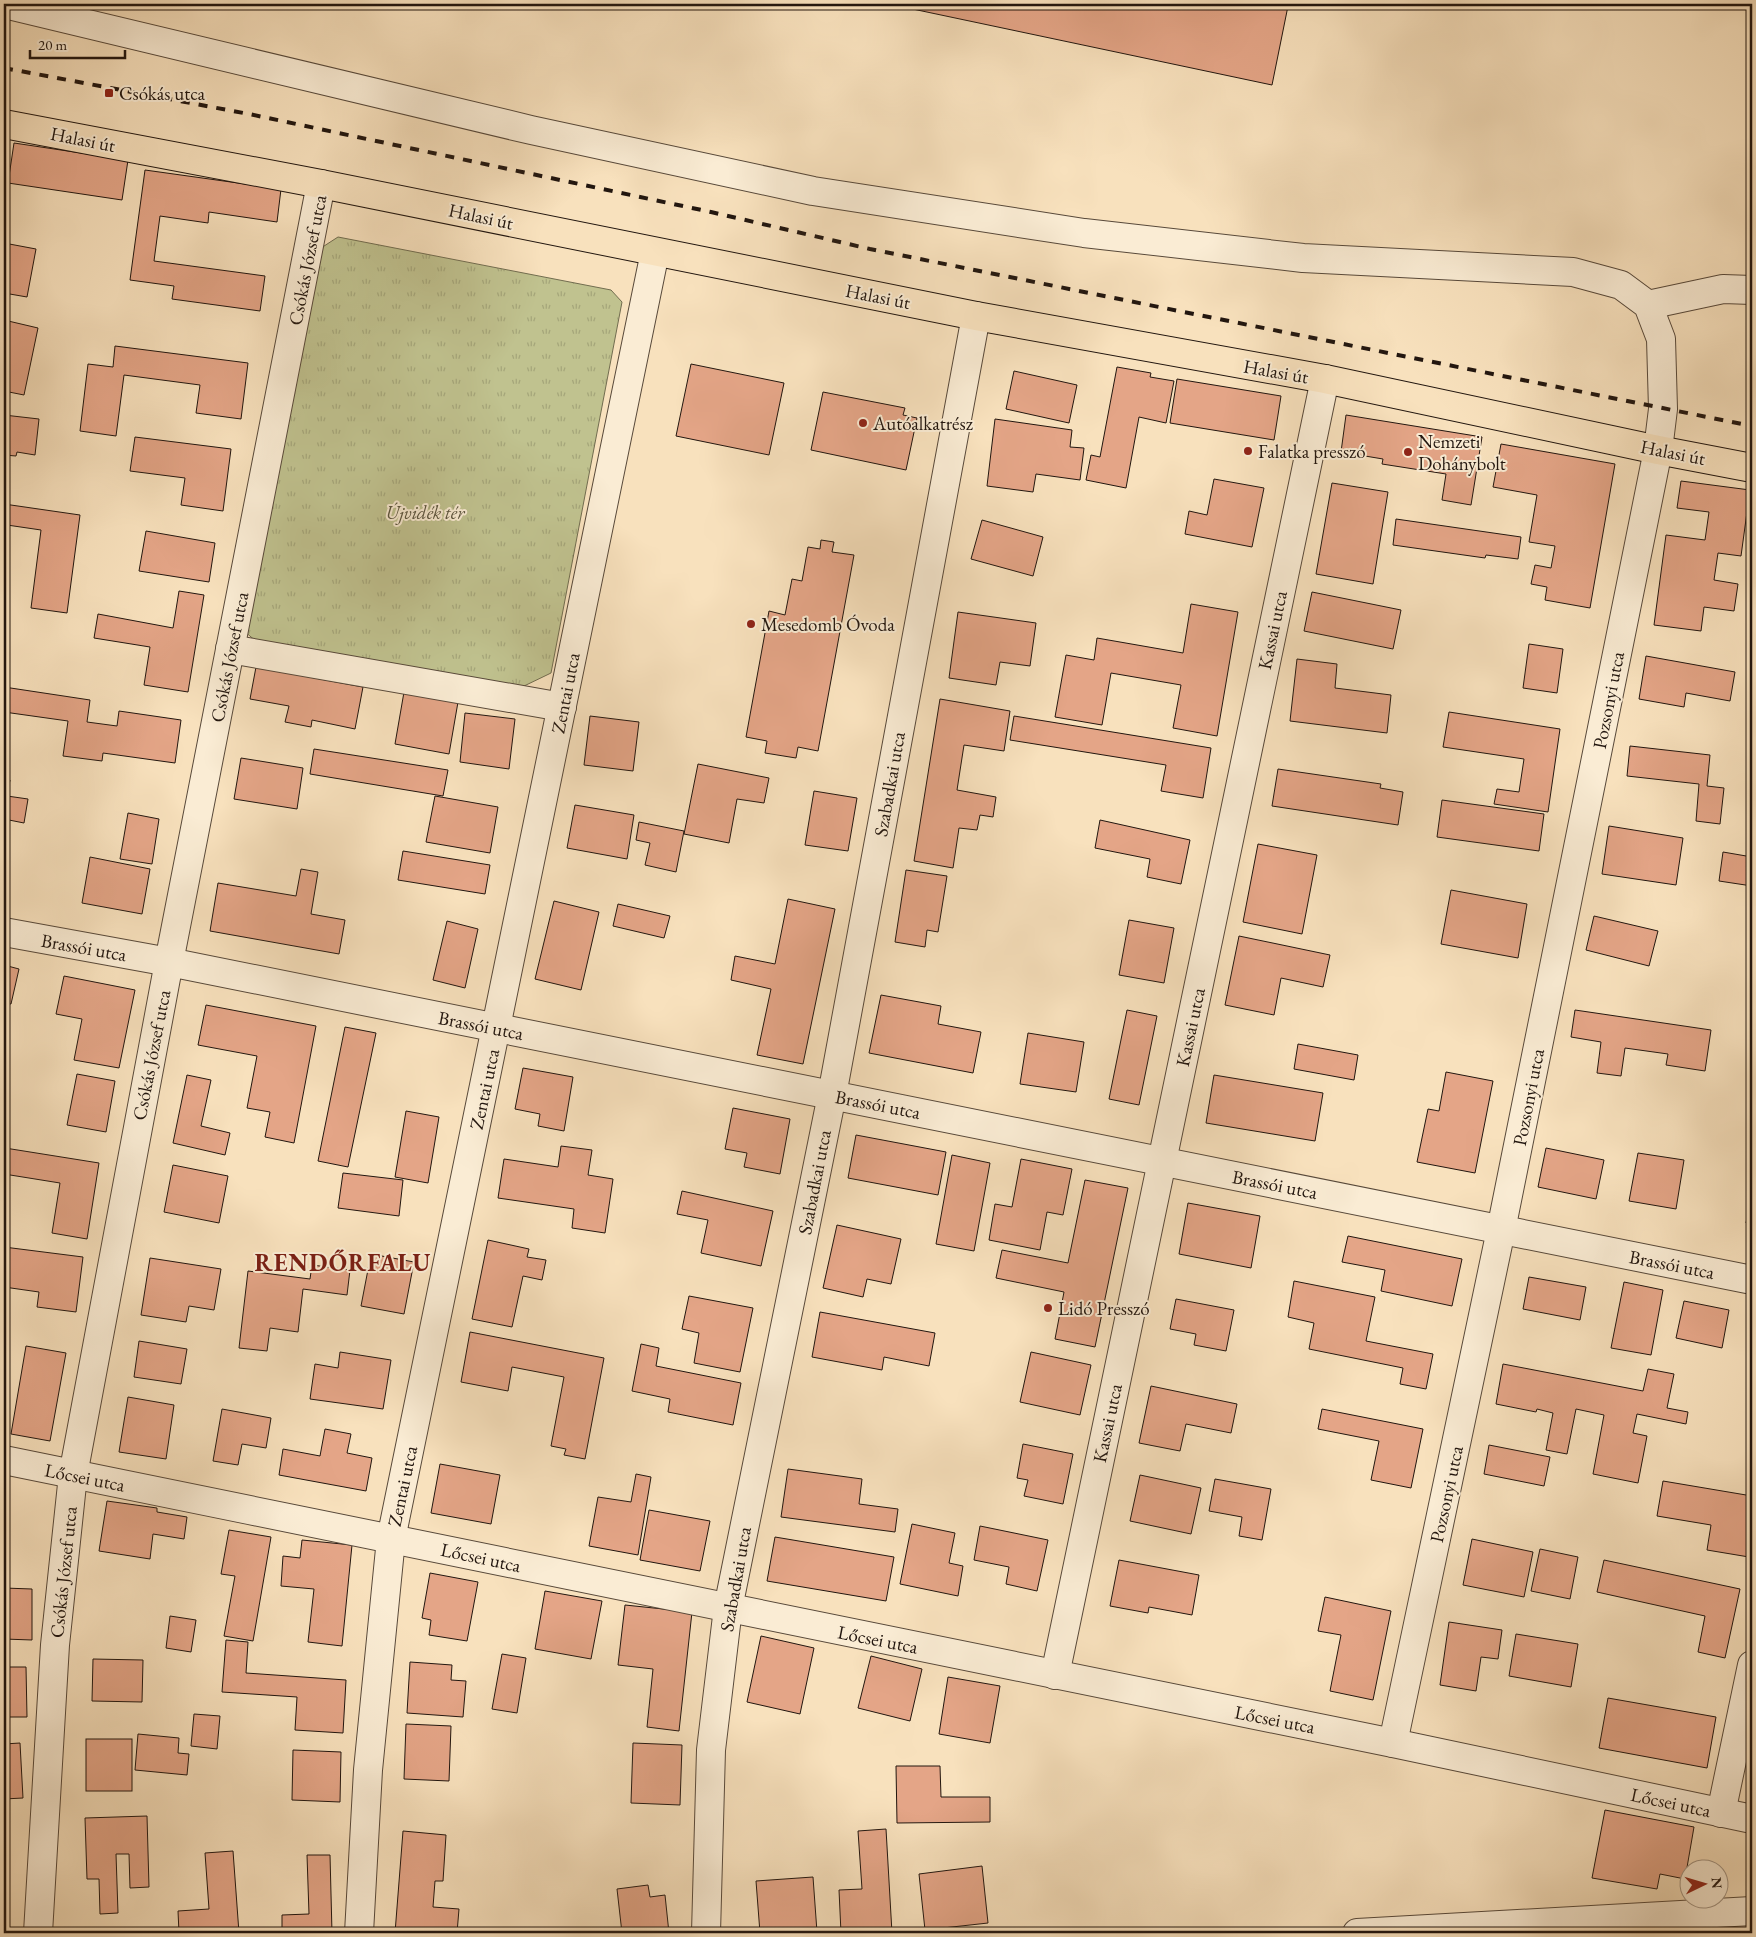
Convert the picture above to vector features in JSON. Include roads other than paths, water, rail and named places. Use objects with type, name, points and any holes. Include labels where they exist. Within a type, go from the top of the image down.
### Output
[{"type":"main road","name":"Halasi út","points":[[4,124],[321,184],[976,316],[1325,380],[1752,468]]},
{"type":"street","points":[[4,4],[531,130],[812,191],[1084,234],[1294,257],[1573,272],[1621,285],[1648,305],[1723,289],[1752,290]]},
{"type":"street","name":"Csókás József utca","points":[[38,1933],[55,1645],[73,1474],[168,962],[321,184]]},
{"type":"street","name":"Zentai utca","points":[[359,1933],[368,1770],[391,1538],[655,252]]},
{"type":"street","name":"Pozsonyi utca","points":[[1393,1743],[1501,1230],[1658,450],[1663,409],[1661,339],[1648,305]]},
{"type":"street","name":"Szabadkai utca","points":[[706,1933],[711,1750],[728,1608],[832,1095],[976,316]]},
{"type":"street","name":"Kassai utca","points":[[1055,1675],[1325,380]]},
{"type":"street","points":[[230,649],[562,707]]},
{"type":"street","name":"Brassói utca","points":[[4,932],[168,962],[1752,1280]]},
{"type":"street","name":"Lőcsei utca","points":[[4,1460],[1393,1743],[1752,1819]]},
{"type":"street","points":[[1721,1813],[1752,1665]]},
{"type":"street","points":[[1357,1933],[1752,1911]]},
{"type":"railway","points":[[4,68],[249,114],[711,212],[870,249],[1752,426]]},
{"type":"place","name":"Csókás utca","points":[[109,93]]},
{"type":"place","name":"Autóalkatrész","points":[[863,423]]},
{"type":"place","name":"Falatka presszó","points":[[1248,451]]},
{"type":"place","name":"Nemzeti Dohánybolt","points":[[1408,452]]},
{"type":"place","name":"Mesedomb Óvoda","points":[[751,624]]},
{"type":"place","name":"Lidó Presszó","points":[[1048,1308]]},
{"type":"district","name":"RENDŐRFALU","points":[[343,1263]]},
{"type":"park label","name":"Újvidék tér","points":[[425,512]]}]
